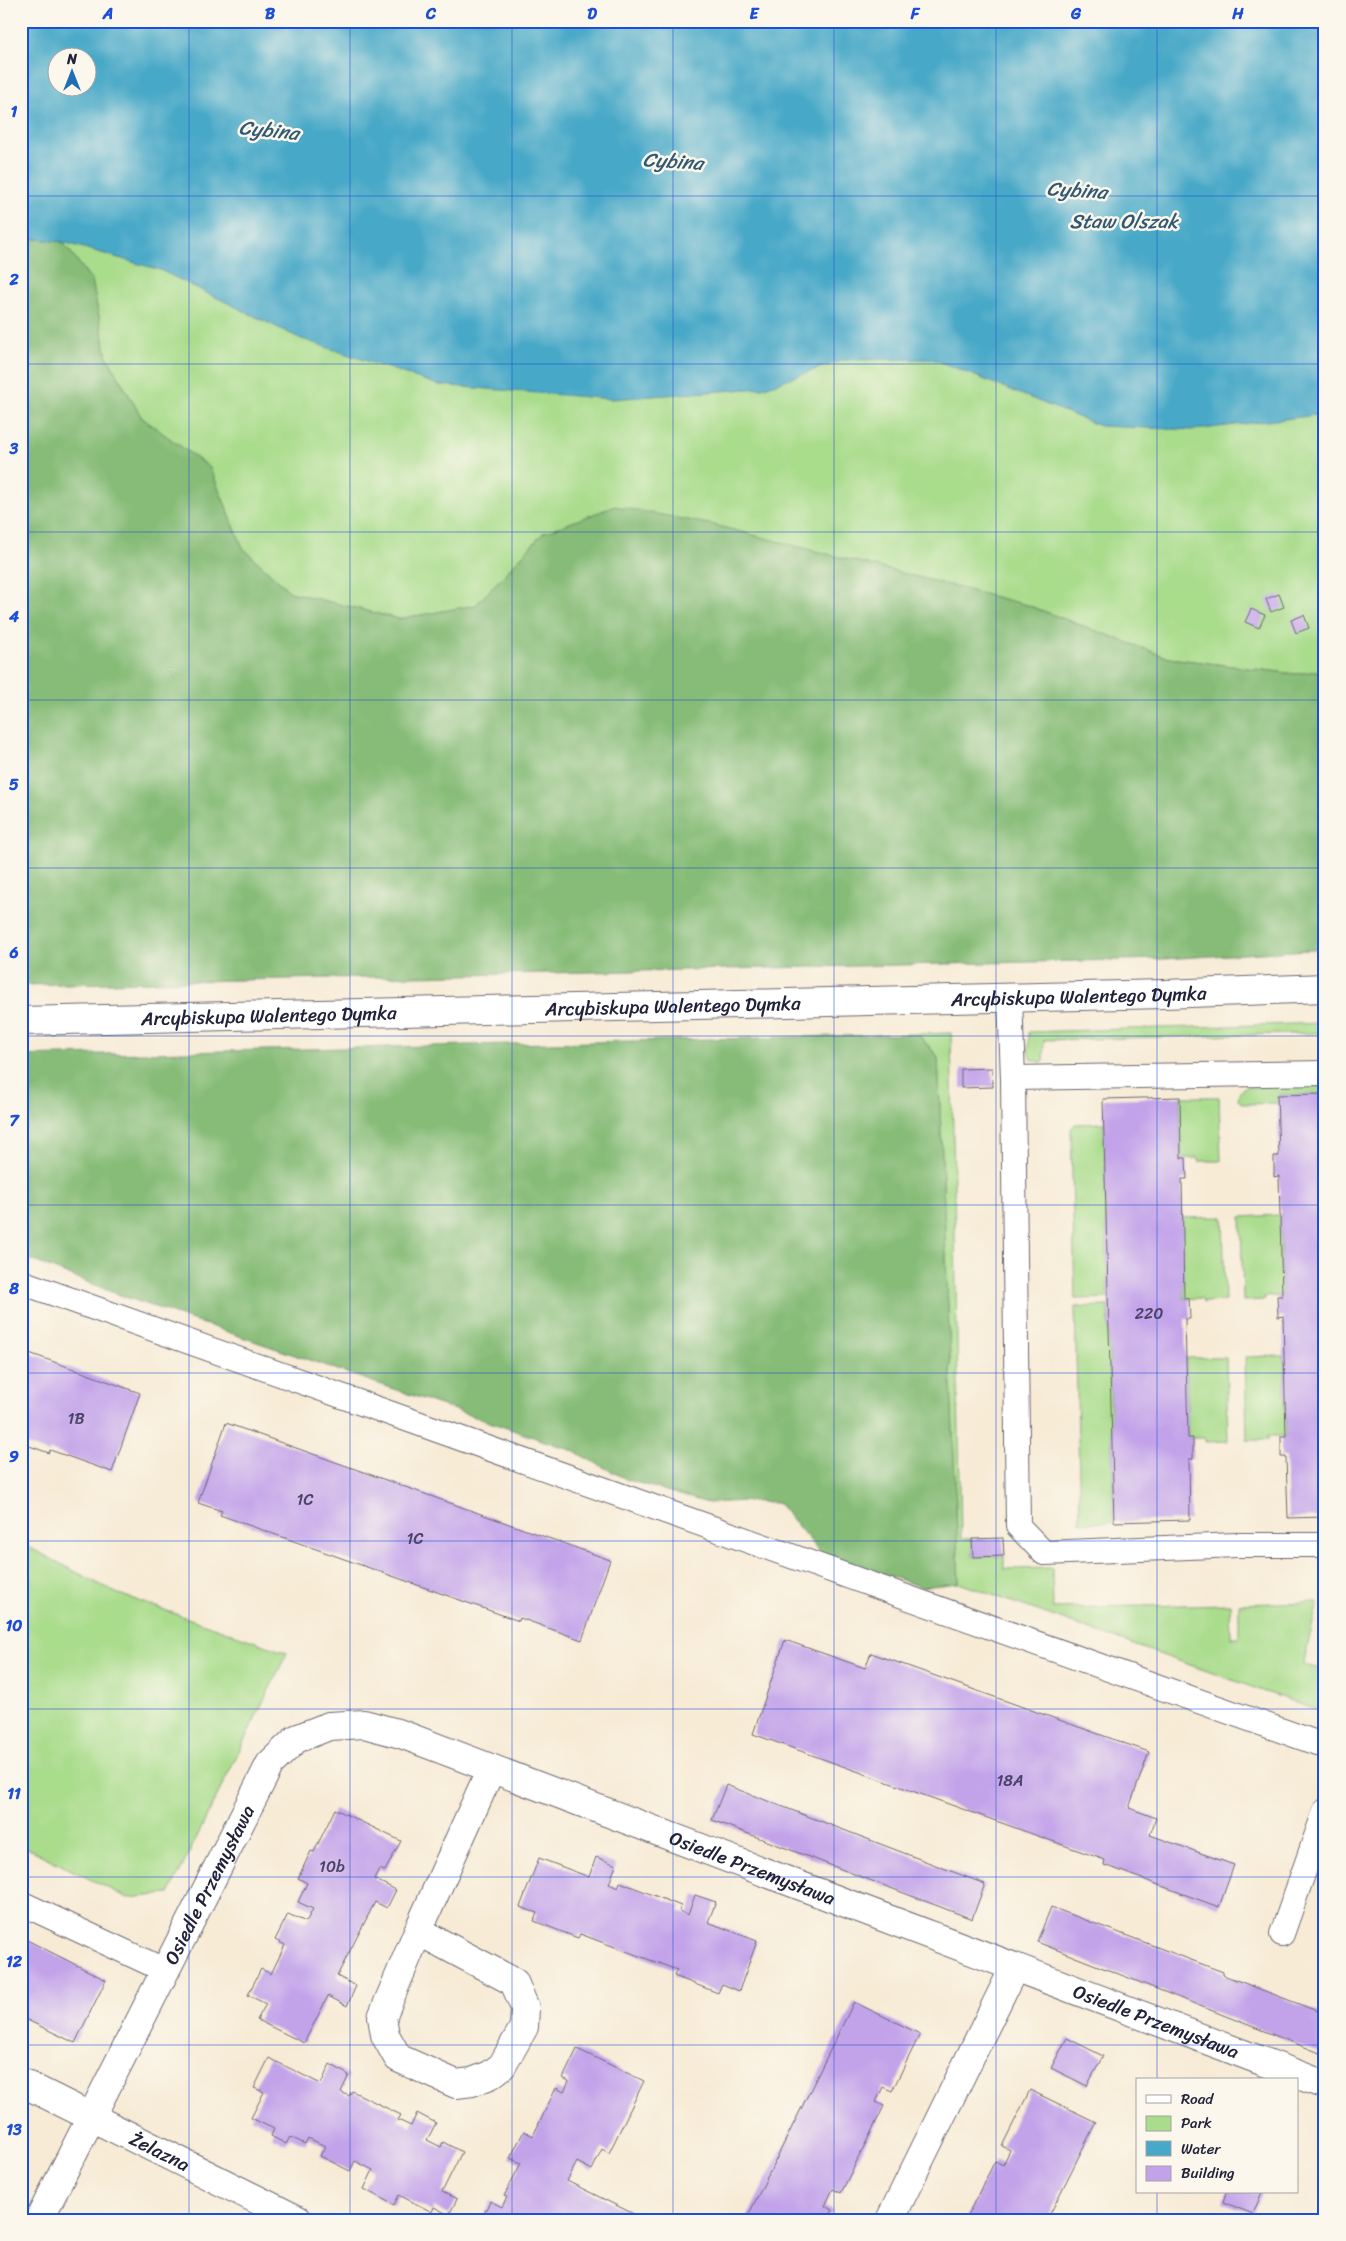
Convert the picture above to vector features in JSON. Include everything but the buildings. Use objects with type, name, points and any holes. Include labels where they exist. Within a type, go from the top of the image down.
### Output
[{"type":"street","name":"Arcybiskupa Walentego Dymka","points":[[21,1021],[1325,988]]},
{"type":"street","name":"Osiedle Przemysława","points":[[39,2220],[90,2116],[270,1764],[296,1739],[329,1726],[364,1724],[401,1734],[1325,2086]]},
{"type":"street","points":[[418,1931],[514,1982],[521,1995],[525,2008],[524,2026],[502,2066],[490,2075],[472,2082],[456,2084],[398,2058],[386,2035],[382,2017],[418,1931],[491,1769]]},
{"type":"street","points":[[890,2220],[1014,1968]]},
{"type":"street","name":"Żelazna","points":[[21,2082],[298,2220]]},
{"type":"lane","points":[[1010,997],[1013,1078],[1018,1526],[1044,1554],[1237,1545],[1325,1544]]},
{"type":"lane","points":[[1013,1078],[1325,1074]]},
{"type":"lane","points":[[21,1282],[1325,1746]]},
{"type":"lane","points":[[1282,1934],[1325,1810]]},
{"type":"lane","points":[[21,1903],[164,1970]]},
{"type":"green space","name":"Staw Olszak","points":[[21,21],[1325,21],[1325,670],[1295,674],[1169,658],[1027,605],[543,534],[476,605],[399,619],[290,592],[243,548],[210,468],[142,418],[107,357],[92,281],[63,242],[21,237]]},
{"type":"green space","points":[[21,237],[63,242],[92,281],[107,357],[142,418],[210,468],[243,548],[290,592],[399,619],[476,605],[543,533],[615,506],[714,525],[1027,605],[1169,658],[1295,674],[1325,670],[1325,949],[1163,959],[21,985]]},
{"type":"green space","points":[[1325,1023],[1325,1033],[1044,1040],[1043,1063],[1031,1059],[1028,1052],[1029,1032]]},
{"type":"green space","points":[[951,1033],[961,1539],[972,1539],[973,1557],[1004,1556],[1004,1569],[1052,1568],[1053,1608],[1230,1604],[1231,1638],[1239,1638],[1239,1604],[1318,1602],[1303,1665],[1325,1670],[1325,1713],[959,1583],[938,1057],[918,1034]]},
{"type":"green space","points":[[918,1034],[938,1057],[959,1583],[922,1587],[820,1552],[778,1503],[745,1501],[708,1503],[628,1480],[571,1450],[117,1294],[21,1256],[21,1056]]},
{"type":"green space","points":[[1325,1085],[1325,1094],[1278,1095],[1278,1103],[1243,1104],[1238,1100],[1239,1093],[1243,1088],[1248,1087]]},
{"type":"green space","points":[[1180,1097],[1219,1097],[1221,1161],[1199,1161],[1199,1158],[1181,1158]]},
{"type":"green space","points":[[1104,1123],[1108,1298],[1075,1299],[1071,1129],[1075,1124]]},
{"type":"green space","points":[[1280,1215],[1282,1296],[1264,1297],[1265,1300],[1243,1301],[1241,1217]]},
{"type":"green space","points":[[1223,1217],[1225,1301],[1203,1302],[1202,1298],[1184,1299],[1182,1218]]},
{"type":"green space","points":[[1108,1306],[1114,1522],[1080,1523],[1075,1307]]},
{"type":"green space","points":[[1284,1356],[1286,1436],[1268,1436],[1268,1440],[1247,1440],[1245,1357]]},
{"type":"green space","points":[[1186,1358],[1226,1358],[1228,1441],[1205,1442],[1205,1438],[1188,1438]]},
{"type":"green space","points":[[21,1543],[116,1593],[287,1653],[169,1894],[128,1898],[21,1845]]},
{"type":"water","name":"Staw Olszak","points":[[21,21],[1325,21],[1325,414],[1194,430],[1100,426],[933,359],[843,360],[762,388],[612,399],[438,385],[299,338],[160,270],[63,242],[21,237]]},
{"type":"water label","name":"Cybina","points":[[269,130]]},
{"type":"water label","name":"Cybina","points":[[673,161]]},
{"type":"water label","name":"Cybina","points":[[1077,190]]}]
